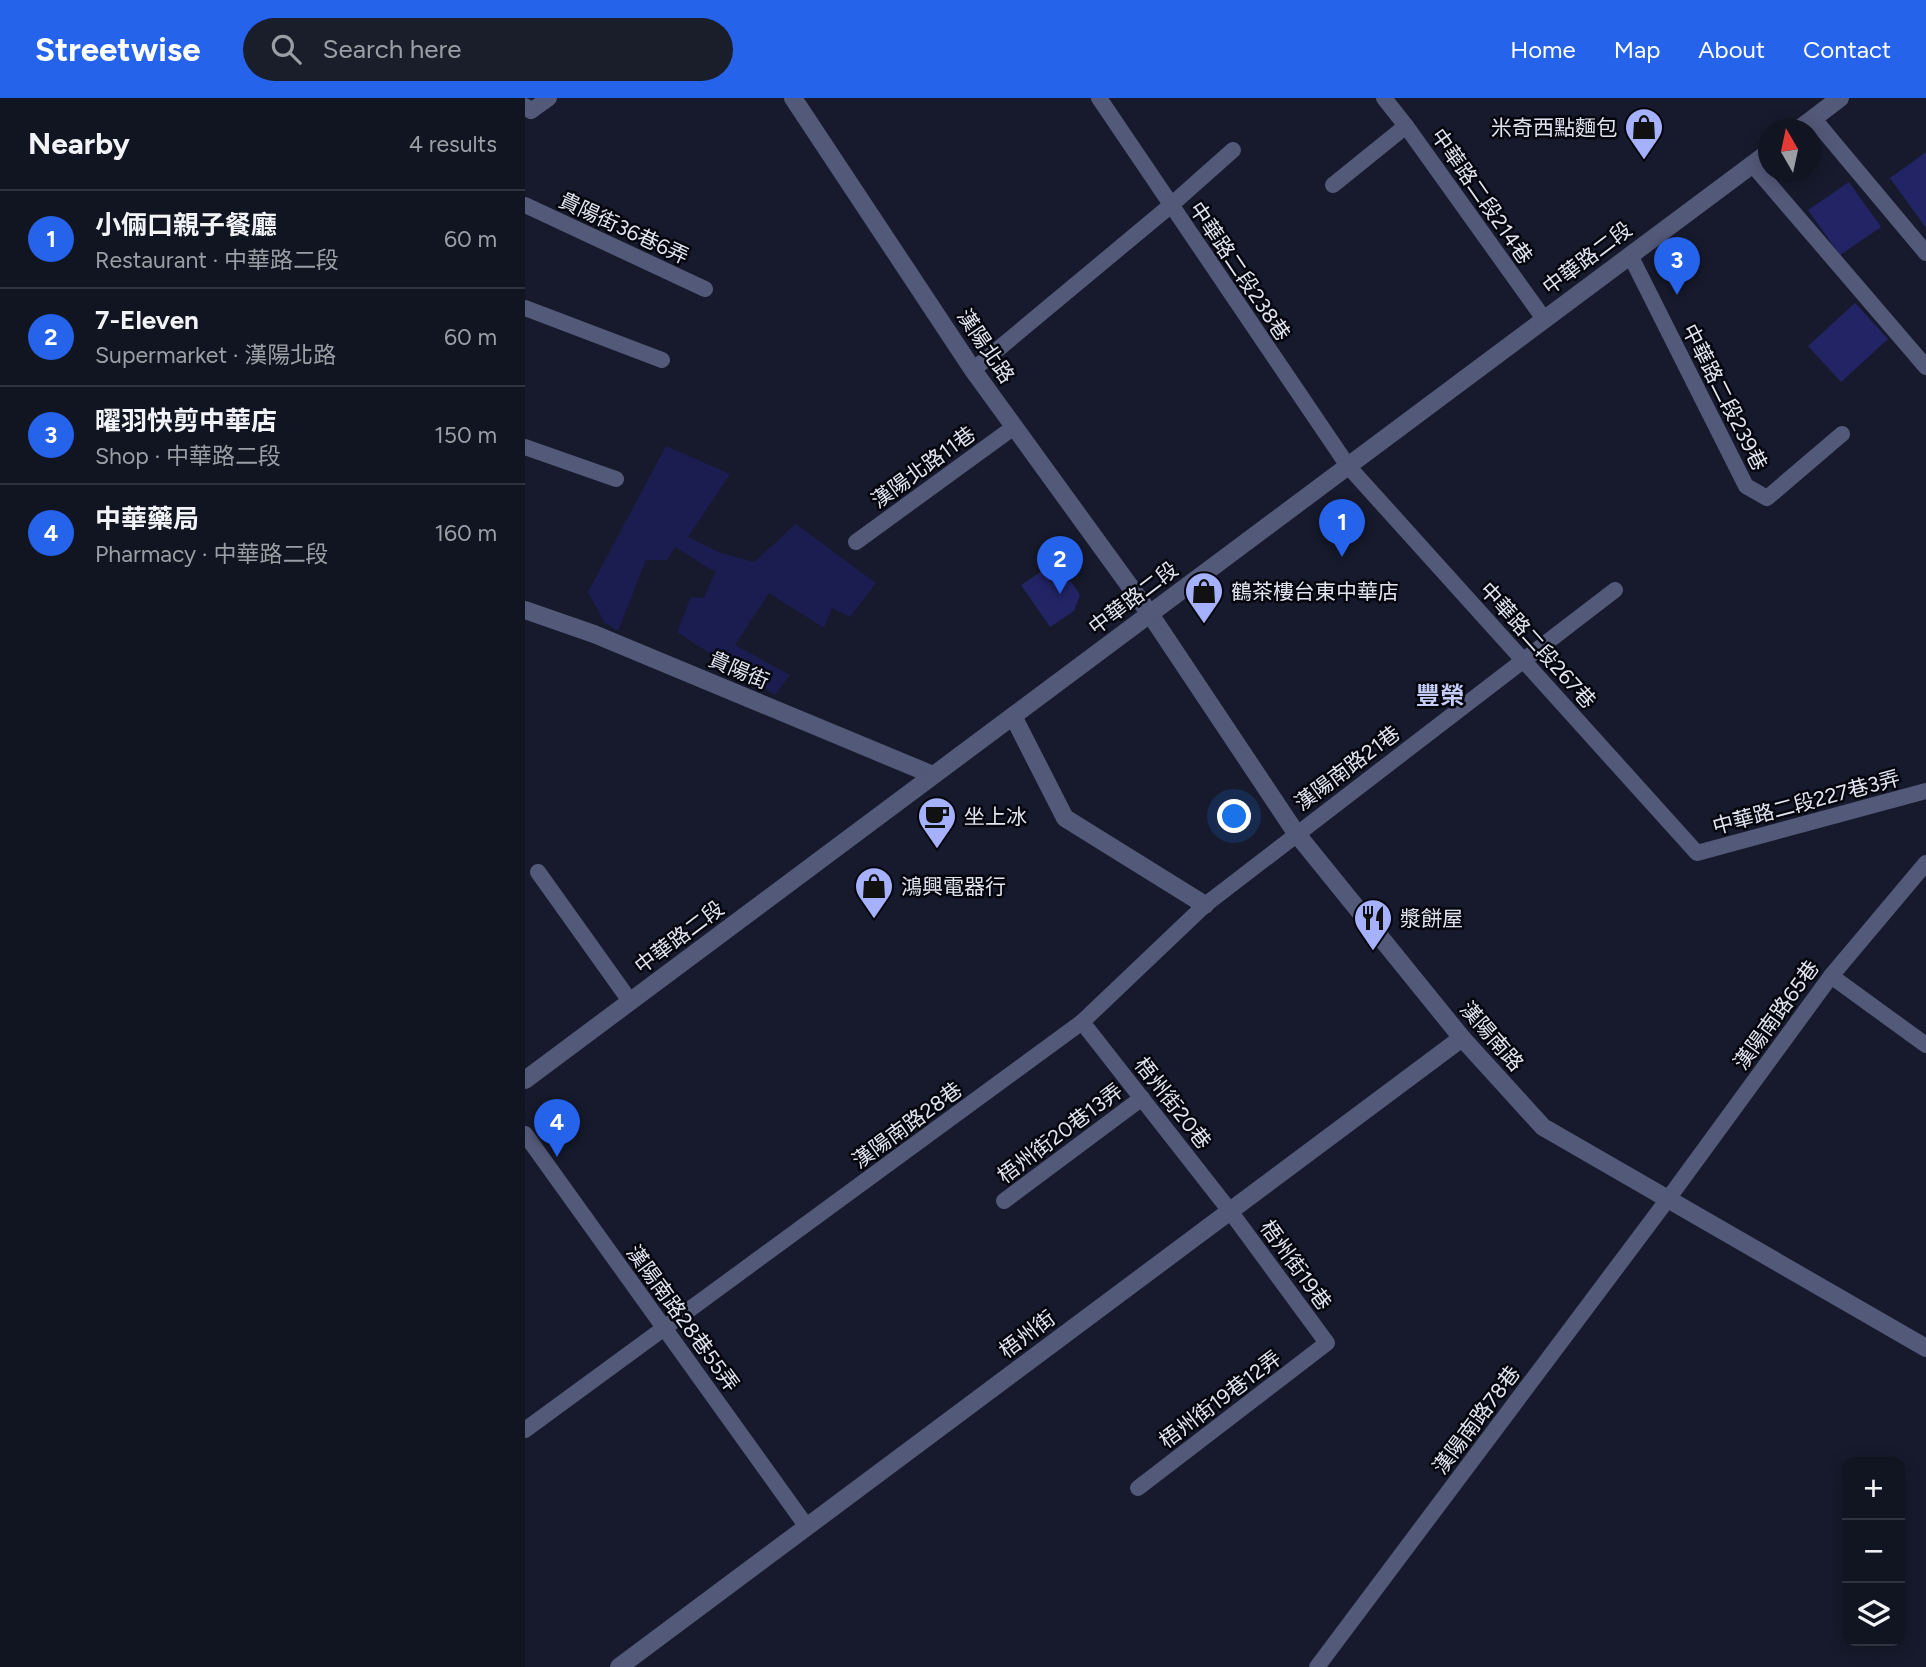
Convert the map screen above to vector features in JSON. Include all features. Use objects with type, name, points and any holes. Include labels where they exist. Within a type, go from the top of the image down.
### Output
[{"type":"street","name":"漢陽北路","points":[[793,98],[973,370],[1150,614]]},
{"type":"street","points":[[1813,118],[1840,98]]},
{"type":"street","name":"中華路二段","points":[[525,1080],[1758,160]]},
{"type":"street","name":"貴陽街","points":[[525,610],[594,634],[933,775]]},
{"type":"street","name":"漢陽南路","points":[[1150,614],[1296,832],[1462,1038],[1543,1127],[1926,1348]]},
{"type":"street","points":[[1013,716],[1065,818],[1205,905]]},
{"type":"street","name":"梧州街","points":[[619,1667],[1462,1038]]},
{"type":"lane","points":[[525,106],[531,111],[549,98]]},
{"type":"lane","name":"中華路二段238巷","points":[[1099,98],[1348,466]]},
{"type":"lane","name":"中華路二段214巷","points":[[1384,98],[1544,319]]},
{"type":"lane","points":[[1813,118],[1926,253]]},
{"type":"lane","points":[[1333,185],[1406,127]]},
{"type":"lane","points":[[973,370],[1233,150]]},
{"type":"lane","points":[[1752,164],[1926,367]]},
{"type":"lane","name":"貴陽街36巷6弄","points":[[525,205],[705,289]]},
{"type":"lane","name":"中華路二段239巷","points":[[1630,255],[1746,486],[1767,498],[1842,434]]},
{"type":"lane","points":[[525,309],[661,360]]},
{"type":"lane","name":"漢陽北路11巷","points":[[856,542],[1014,427]]},
{"type":"lane","points":[[525,447],[616,480]]},
{"type":"lane","name":"中華路二段267巷","points":[[1348,466],[1697,853]]},
{"type":"lane","name":"漢陽南路21巷","points":[[1296,832],[1615,590]]},
{"type":"lane","name":"中華路二段227巷3弄","points":[[1697,853],[1926,791]]},
{"type":"lane","name":"漢陽南路28巷","points":[[525,1430],[1082,1022],[1205,905],[1296,832]]},
{"type":"lane","name":"漢陽南路65巷","points":[[1668,1199],[1831,976],[1926,863]]},
{"type":"lane","points":[[538,872],[630,1002]]},
{"type":"lane","points":[[1831,976],[1926,1045]]},
{"type":"lane","name":"梧州街20巷","points":[[1082,1022],[1230,1211]]},
{"type":"lane","name":"梧州街20巷13弄","points":[[1003,1201],[1142,1098]]},
{"type":"lane","name":"漢陽南路28巷55弄","points":[[525,1135],[807,1527]]},
{"type":"lane","name":"漢陽南路78巷","points":[[1317,1667],[1668,1199]]},
{"type":"lane","name":"梧州街19巷","points":[[1230,1211],[1327,1343]]},
{"type":"lane","name":"梧州街19巷12弄","points":[[1138,1488],[1327,1343]]},
{"type":"shaded area","points":[[666,446],[730,474],[688,537],[721,553],[754,562],[796,524],[876,583],[850,617],[832,608],[824,628],[769,593],[735,645],[790,675],[775,695],[677,632],[691,597],[704,598],[715,572],[675,547],[667,560],[646,560],[618,631],[605,623],[588,592]]},
{"type":"building","points":[[1926,152],[1926,228],[1890,178]]},
{"type":"building","points":[[1849,182],[1881,227],[1840,255],[1808,210]]},
{"type":"building","points":[[1855,303],[1888,339],[1841,382],[1808,346]]},
{"type":"building","points":[[1057,561],[1080,595],[1074,611],[1050,627],[1021,585]]},
{"type":"place","name":"米奇西點麵包","points":[[1644,161]]},
{"type":"place","name":"曜羽快剪中華店","points":[[1677,295]]},
{"type":"place","name":"小倆口親子餐廳","points":[[1342,557]]},
{"type":"place","name":"7-Eleven","points":[[1060,594]]},
{"type":"place","name":"鶴茶樓台東中華店","points":[[1204,625]]},
{"type":"place","name":"坐上冰","points":[[937,850]]},
{"type":"place","name":"鴻興電器行","points":[[874,920]]},
{"type":"place","name":"漿餅屋","points":[[1373,952]]},
{"type":"place","name":"中華藥局","points":[[557,1157]]},
{"type":"district","name":"豐榮","points":[[1440,695]]}]
